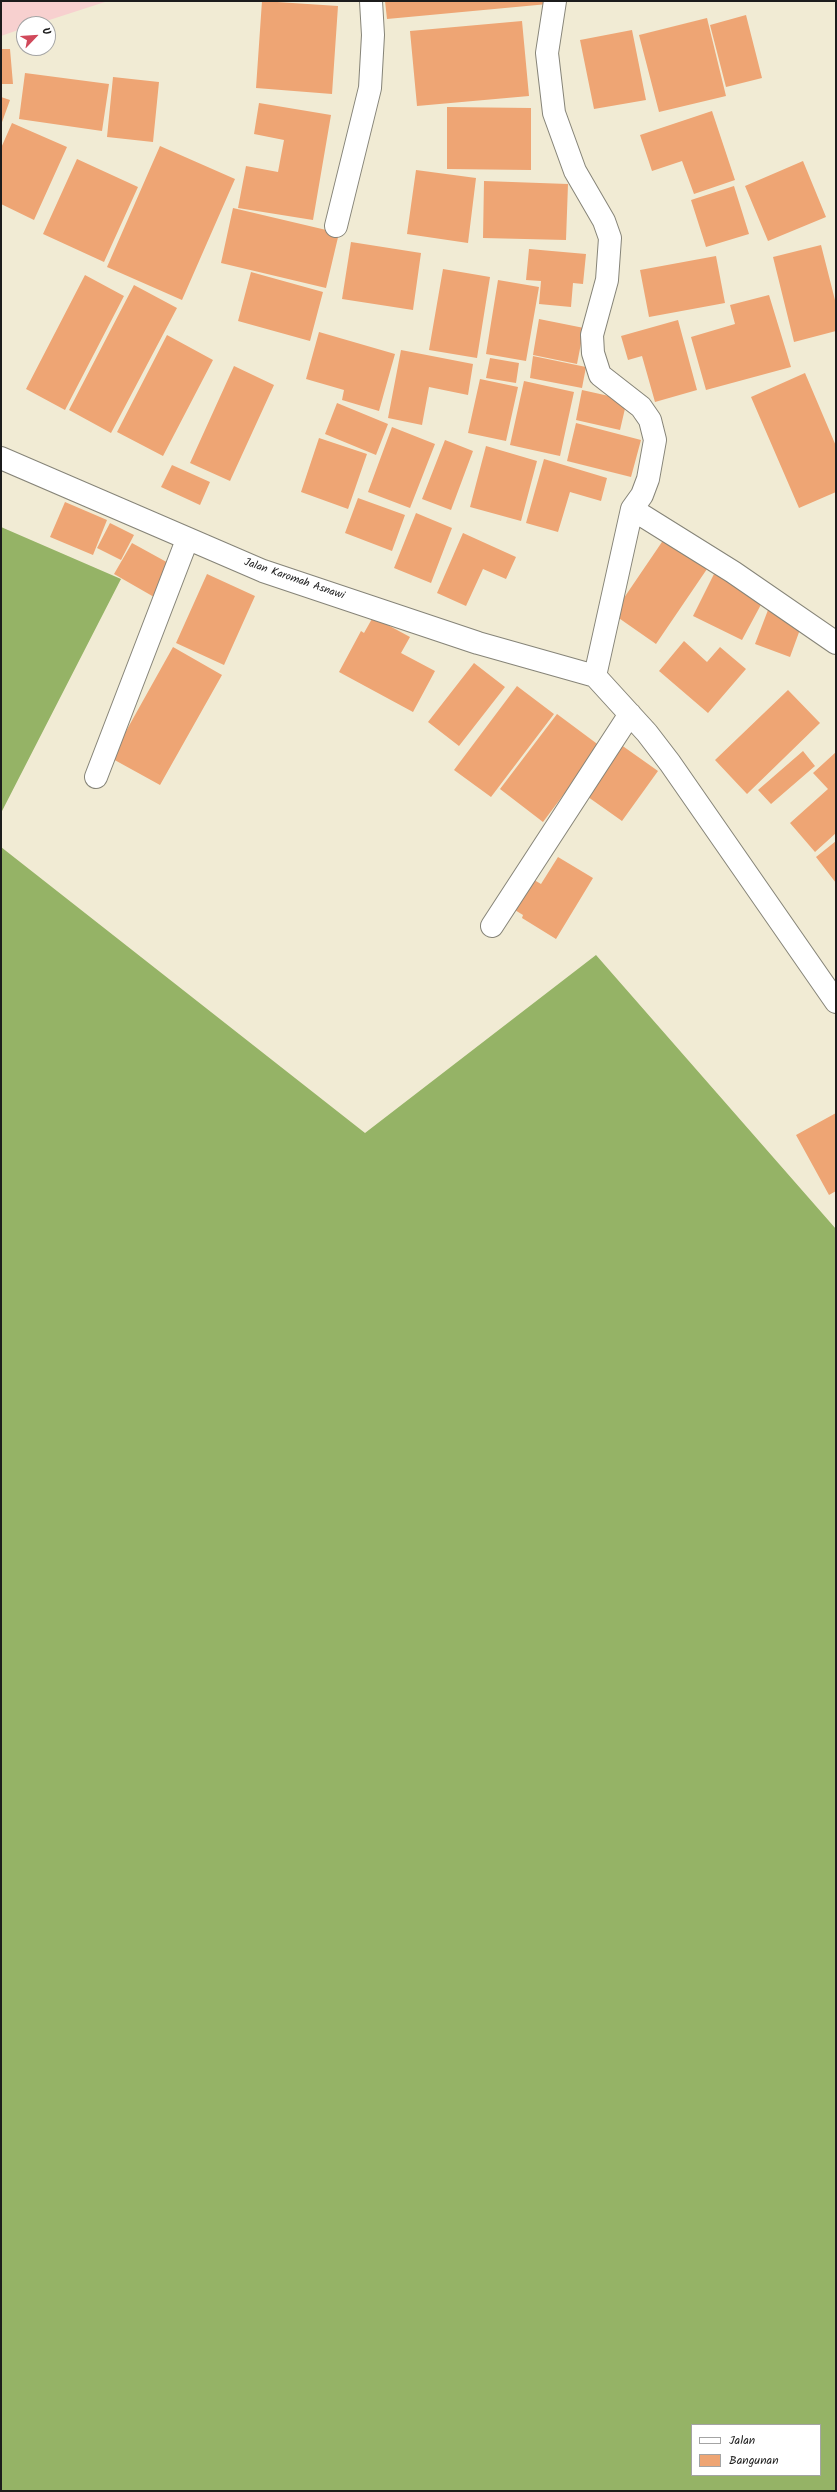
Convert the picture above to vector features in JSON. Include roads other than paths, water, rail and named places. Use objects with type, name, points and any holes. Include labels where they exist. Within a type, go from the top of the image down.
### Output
[{"type":"street","points":[[336,226],[370,88],[373,35],[371,1]]},
{"type":"street","points":[[555,1],[547,53],[554,113],[575,171],[604,221],[610,238],[607,280],[592,335],[593,353],[600,375],[642,407],[650,420],[656,440],[648,478],[642,495],[632,509],[596,676],[630,714],[670,763],[836,1002]]},
{"type":"street","name":"Jalan Karomah Asnawi","points":[[1,458],[187,540],[263,571],[478,643],[596,676]]},
{"type":"street","points":[[632,509],[733,572],[836,642]]},
{"type":"street","points":[[96,777],[187,540]]},
{"type":"street","points":[[492,926],[630,714]]}]
